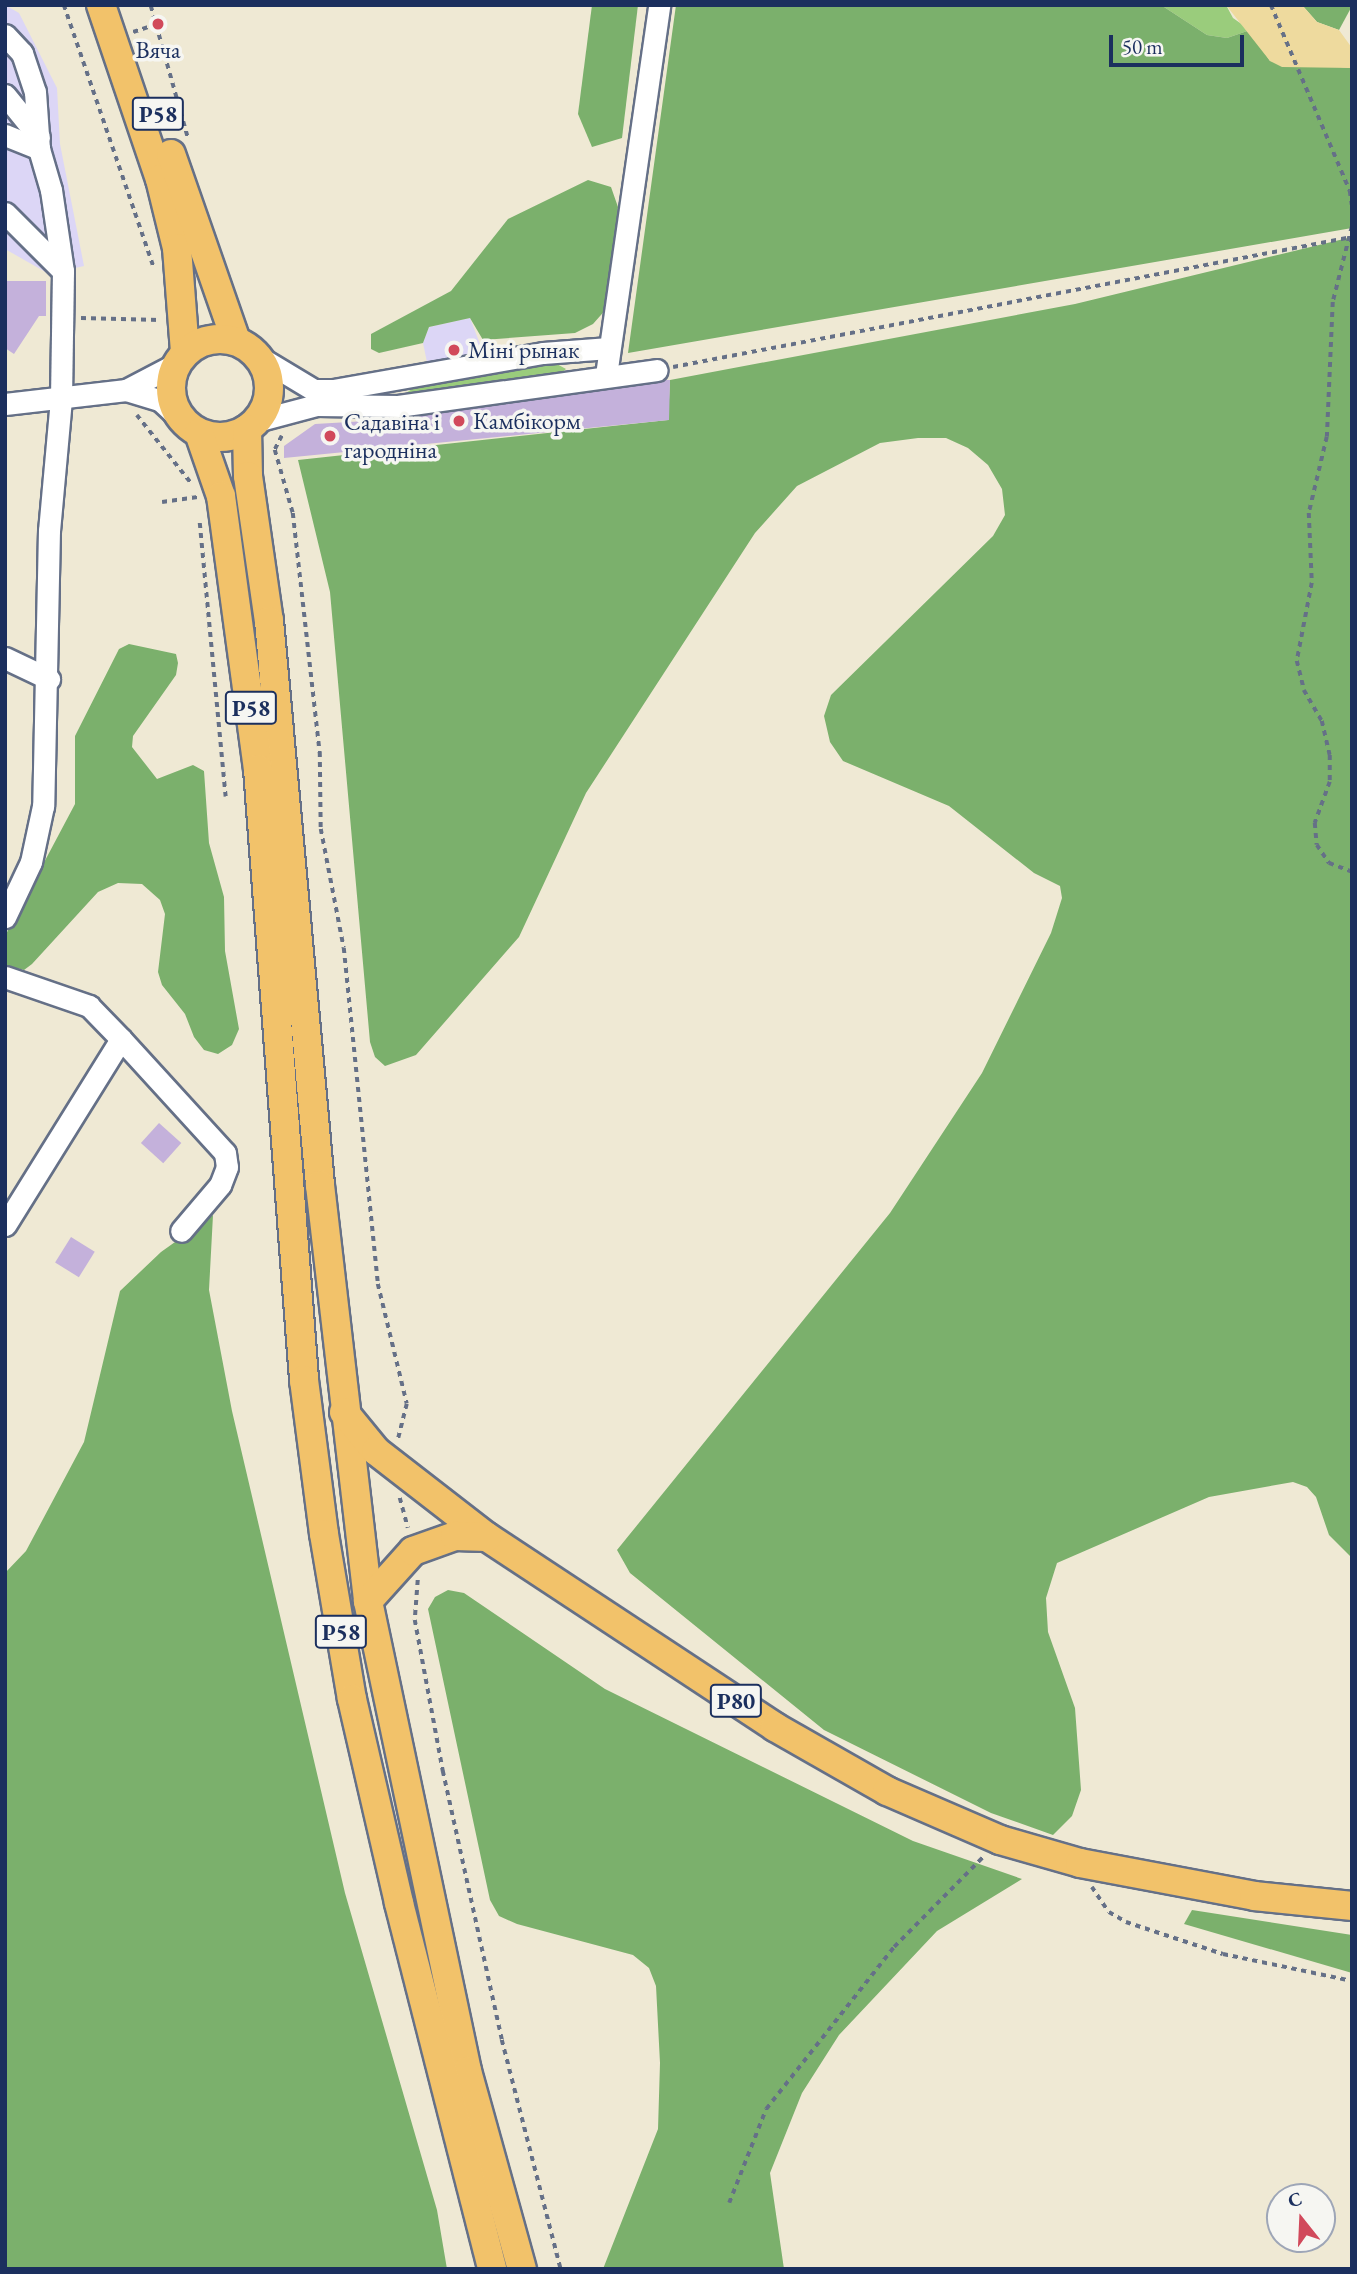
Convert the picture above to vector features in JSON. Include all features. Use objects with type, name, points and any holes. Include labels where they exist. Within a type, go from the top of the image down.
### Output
[{"type":"main road","name":"Р58","points":[[101,5],[160,179],[177,248],[180,358],[170,396],[192,428],[221,496],[258,769],[304,1380],[324,1534],[352,1699],[492,2269]]},
{"type":"main road","name":"Р58","points":[[122,5],[247,349],[269,389],[251,425],[344,1412],[368,1601],[467,2071],[522,2269]]},
{"type":"main road","points":[[180,358],[200,342],[247,349]]},
{"type":"main road","points":[[192,428],[223,437],[251,425]]},
{"type":"main road","name":"Р80","points":[[344,1412],[391,1464],[487,1537],[842,1767],[931,1813],[1000,1840],[1080,1863],[1254,1896],[1352,1906]]},
{"type":"main road","points":[[368,1601],[413,1550],[455,1536],[487,1537]]},
{"type":"street","points":[[606,375],[659,5]]},
{"type":"street","points":[[5,35],[22,53],[35,92],[39,143],[51,190],[62,271],[61,398],[49,530],[49,679],[38,836],[5,917]]},
{"type":"street","points":[[5,95],[39,143]]},
{"type":"street","points":[[5,135],[39,143]]},
{"type":"street","points":[[5,213],[62,271]]},
{"type":"street","points":[[247,349],[314,390],[333,390],[543,353],[610,348]]},
{"type":"street","points":[[5,404],[127,390],[180,358]]},
{"type":"street","points":[[251,425],[316,405],[398,406],[657,370]]},
{"type":"street","points":[[127,390],[161,401],[192,428]]},
{"type":"street","points":[[5,658],[49,679]]},
{"type":"street","points":[[5,977],[89,1006],[225,1153],[227,1167],[220,1185],[181,1231]]},
{"type":"street","points":[[5,1225],[121,1039]]},
{"type":"path","points":[[64,5],[157,275]]},
{"type":"path","points":[[1271,5],[1350,191],[1352,205]]},
{"type":"path","points":[[131,33],[158,23]]},
{"type":"path","points":[[1352,227],[1334,302],[1329,424],[1309,513],[1312,583],[1297,661],[1304,690],[1322,721],[1330,755],[1330,782],[1315,824],[1317,845],[1329,863],[1352,872]]},
{"type":"path","points":[[657,370],[1351,237]]},
{"type":"path","points":[[62,317],[163,320],[162,309]]},
{"type":"path","points":[[291,430],[280,437],[275,450],[294,526],[320,752],[321,829],[347,971],[380,1301],[401,1365],[407,1404],[391,1464],[418,1568],[415,1620],[443,1771],[502,2040],[561,2269]]},
{"type":"path","points":[[162,502],[198,498],[199,507]]},
{"type":"path","points":[[199,517],[226,797]]},
{"type":"path","points":[[729,2203],[766,2109],[894,1947],[1000,1840]]},
{"type":"path","points":[[1080,1863],[1109,1912],[1126,1922],[1223,1954],[1352,1981]]},
{"type":"shaded area","points":[[5,5],[19,13],[57,88],[60,144],[84,266],[49,274],[5,249]]},
{"type":"shaded area","name":"Міні рынак","points":[[470,318],[485,357],[428,367],[423,343],[429,327]]},
{"type":"green space","points":[[592,5],[638,5],[622,138],[592,147],[578,114]]},
{"type":"green space","points":[[676,5],[1161,5],[1207,35],[1227,38],[1250,30],[1270,61],[1352,68],[1352,228],[628,353]]},
{"type":"green space","points":[[1161,5],[1226,5],[1233,18],[1250,30],[1227,38],[1207,35]]},
{"type":"green space","points":[[1302,5],[1352,6],[1339,30],[1317,22]]},
{"type":"green space","points":[[588,180],[611,187],[618,207],[608,307],[593,324],[575,333],[483,340],[470,318],[429,327],[423,343],[379,353],[371,349],[371,334],[451,291],[508,219]]},
{"type":"green space","points":[[1352,237],[1352,1558],[1329,1535],[1316,1497],[1307,1487],[1293,1482],[1209,1497],[1057,1563],[1046,1598],[1048,1632],[1075,1708],[1081,1790],[1072,1816],[1053,1835],[991,1813],[824,1730],[630,1573],[617,1550],[890,1213],[982,1073],[1051,933],[1062,898],[1060,886],[1034,873],[949,806],[843,761],[830,742],[824,716],[831,695],[993,536],[1005,515],[1002,489],[988,465],[968,448],[946,438],[918,438],[880,443],[797,486],[755,533],[586,793],[519,937],[416,1055],[385,1066],[375,1057],[370,1042],[330,592],[298,460],[668,420],[670,380],[1075,304]]},
{"type":"green space","points":[[555,363],[566,369],[558,376],[403,395],[415,387],[473,374]]},
{"type":"green space","points":[[129,644],[176,654],[178,663],[176,675],[133,736],[132,747],[157,779],[193,765],[204,771],[209,843],[224,897],[225,951],[239,1029],[232,1045],[218,1054],[204,1050],[194,1037],[185,1014],[162,985],[158,972],[165,914],[160,900],[142,884],[118,883],[98,892],[32,964],[24,970],[5,965],[5,936],[75,804],[75,736],[119,649]]},
{"type":"green space","points":[[213,1215],[209,1290],[232,1411],[345,1893],[437,2210],[447,2269],[5,2269],[5,1573],[26,1551],[84,1442],[120,1291],[161,1252]]},
{"type":"green space","points":[[448,1590],[464,1593],[605,1689],[913,1841],[1022,1879],[937,1931],[839,2035],[802,2093],[770,2173],[784,2269],[603,2269],[658,2129],[660,2063],[656,1986],[649,1968],[633,1955],[517,1924],[499,1916],[490,1900],[428,1609],[435,1597]]},
{"type":"green space","points":[[1192,1910],[1352,1935],[1352,1973],[1184,1924]]},
{"type":"sand","points":[[1226,5],[1302,5],[1317,22],[1339,30],[1352,48],[1352,68],[1282,67],[1270,61]]},
{"type":"building","points":[[7,281],[46,281],[46,316],[39,316],[14,354],[5,348]]},
{"type":"building","points":[[670,380],[669,420],[284,458],[284,446],[315,424],[400,419]]},
{"type":"building","points":[[159,1123],[181,1143],[163,1163],[141,1143]]},
{"type":"building","points":[[71,1237],[95,1252],[79,1277],[55,1262]]},
{"type":"place","name":"Вяча","points":[[158,24]]},
{"type":"place","name":"Міні рынак","points":[[454,350]]},
{"type":"place","name":"Камбікорм","points":[[459,421]]},
{"type":"place","name":"Садавіна і гародніна","points":[[330,436]]}]
